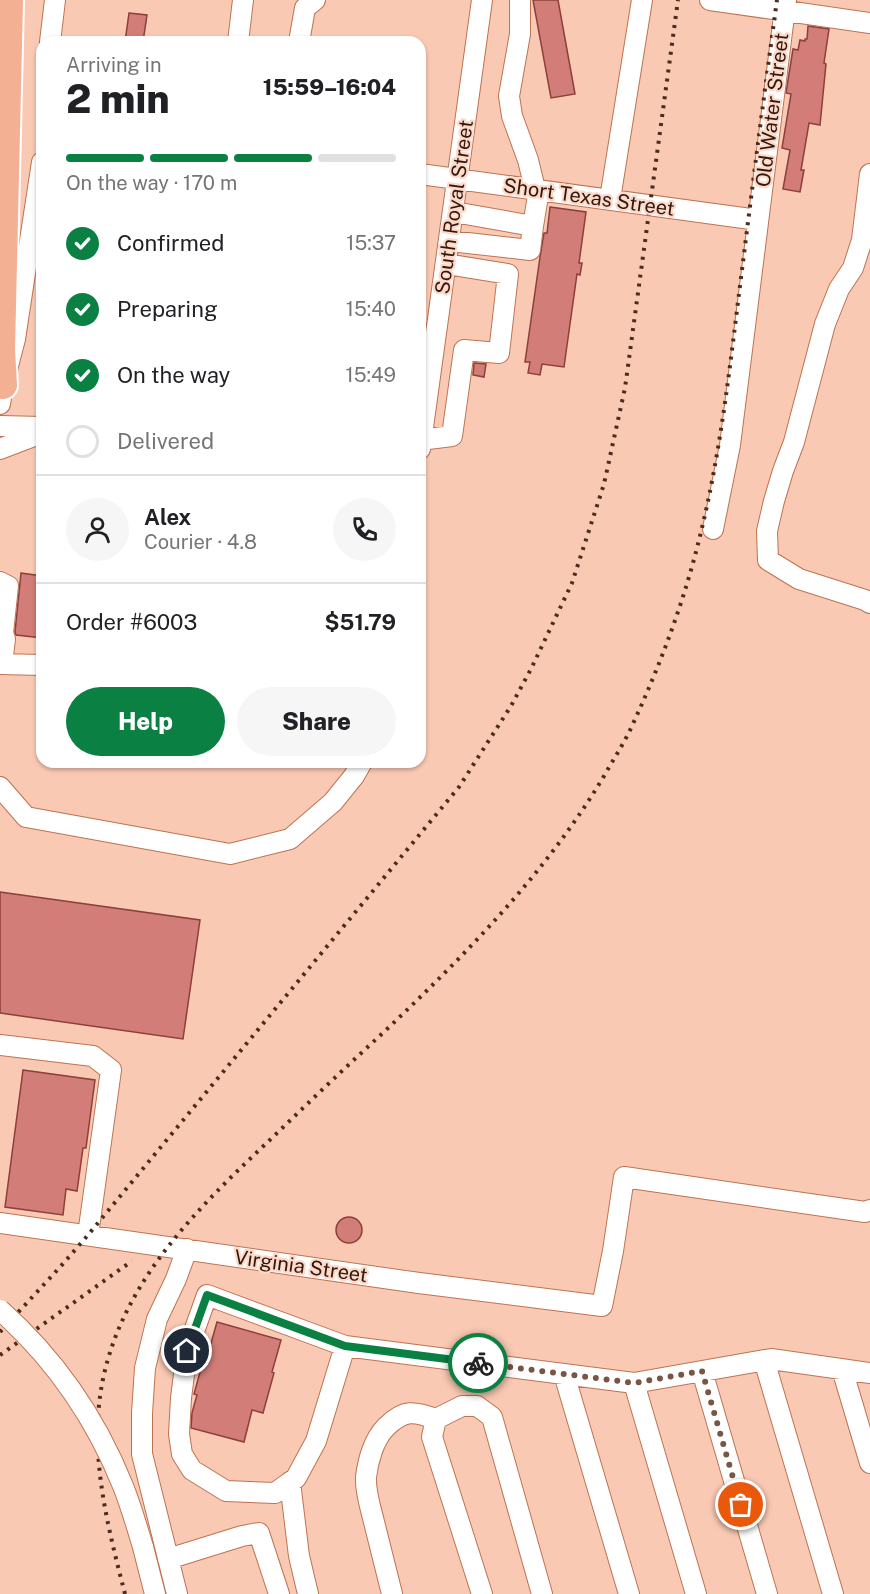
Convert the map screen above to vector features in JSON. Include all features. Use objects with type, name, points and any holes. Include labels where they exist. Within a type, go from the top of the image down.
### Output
[{"type":"highway","points":[[1,395],[9,0]]},
{"type":"street","points":[[51,36],[55,0]]},
{"type":"street","points":[[238,36],[243,0]]},
{"type":"street","name":"South Royal Street","points":[[426,402],[482,0]]},
{"type":"street","points":[[450,241],[530,250],[537,190],[512,116],[509,96],[520,34],[520,0]]},
{"type":"street","points":[[610,200],[642,0]]},
{"type":"street","points":[[710,0],[785,5],[870,23]]},
{"type":"street","points":[[300,36],[306,3]]},
{"type":"street","name":"Old Water Street","points":[[713,529],[730,445],[785,5]]},
{"type":"street","points":[[870,174],[862,240],[854,268],[839,289],[825,324],[794,442],[783,471],[767,531],[768,560],[799,579],[870,603]]},
{"type":"street","name":"Short Texas Street","points":[[426,175],[758,219]]},
{"type":"street","points":[[1,395],[15,339],[36,201]]},
{"type":"street","points":[[454,212],[534,226]]},
{"type":"street","points":[[426,442],[452,436],[464,350],[499,353],[508,274],[446,264]]},
{"type":"street","points":[[0,426],[36,427]]},
{"type":"street","points":[[0,448],[36,435]]},
{"type":"street","points":[[0,582],[8,586],[1,664],[36,665]]},
{"type":"street","points":[[0,787],[26,817],[230,854],[290,839],[333,802],[359,768]]},
{"type":"street","points":[[0,1045],[93,1056],[111,1070],[88,1235]]},
{"type":"street","name":"Virginia Street","points":[[0,1223],[419,1283],[602,1306],[624,1177],[865,1212],[870,1210]]},
{"type":"street","points":[[177,1594],[142,1454],[142,1413],[145,1368],[157,1319],[187,1249]]},
{"type":"street","points":[[345,1346],[316,1441],[296,1478],[275,1493],[226,1491],[192,1470],[182,1454],[179,1434],[181,1398],[187,1351],[207,1295],[345,1346],[634,1383],[771,1359],[870,1373]]},
{"type":"street","points":[[0,1310],[50,1362],[89,1418],[123,1486],[143,1547],[155,1594]]},
{"type":"street","points":[[764,1360],[833,1594]]},
{"type":"street","points":[[842,1369],[870,1462]]},
{"type":"street","points":[[702,1371],[767,1594]]},
{"type":"street","points":[[564,1374],[629,1594]]},
{"type":"street","points":[[634,1383],[696,1594]]},
{"type":"street","points":[[392,1594],[370,1506],[366,1479],[370,1458],[379,1435],[399,1416],[419,1413],[436,1419],[462,1406],[477,1406],[492,1417],[542,1594]]},
{"type":"street","points":[[436,1419],[432,1437],[482,1594]]},
{"type":"street","points":[[290,1482],[299,1556],[308,1594]]},
{"type":"street","points":[[168,1559],[259,1533],[279,1594]]},
{"type":"building","points":[[533,0],[558,0],[575,94],[551,98]]},
{"type":"building","points":[[129,13],[147,15],[144,36],[126,36]]},
{"type":"building","points":[[808,26],[829,29],[824,63],[826,64],[820,125],[809,123],[801,170],[804,170],[800,192],[783,189],[790,150],[782,148],[791,94],[786,93],[793,49],[798,50],[800,40],[807,39]]},
{"type":"building","points":[[550,207],[586,212],[579,263],[582,263],[580,275],[577,274],[564,367],[542,364],[540,375],[528,373],[530,362],[525,362],[540,257],[544,233],[547,233]]},
{"type":"building","points":[[474,363],[486,364],[484,377],[473,375]]},
{"type":"building","points":[[21,573],[36,575],[36,637],[16,635]]},
{"type":"building","points":[[0,892],[200,920],[183,1039],[0,1013]]},
{"type":"building","points":[[23,1070],[95,1080],[86,1148],[83,1148],[77,1191],[66,1189],[63,1215],[5,1207]]},
{"type":"building","points":[[349,1217],[358,1221],[362,1230],[358,1239],[349,1243],[340,1239],[336,1230],[340,1221]]},
{"type":"building","points":[[217,1322],[281,1340],[263,1413],[252,1410],[244,1442],[191,1428],[197,1395],[194,1394]]},
{"type":"railway","points":[[0,1332],[88,1235],[459,787],[511,706],[531,669],[572,583],[604,484],[625,388],[678,0]]},
{"type":"railway","points":[[125,1594],[106,1514],[98,1433],[103,1379],[113,1342],[128,1308],[147,1276],[169,1246],[219,1189],[446,972],[531,879],[557,846],[604,776],[628,734],[670,636],[699,540],[720,437],[777,0]]},
{"type":"railway","points":[[0,1355],[132,1261]]},
{"type":"way so far","points":[[478,1363],[634,1383],[702,1371],[741,1505]]},
{"type":"route","points":[[187,1351],[207,1295],[345,1346],[478,1363]]}]
